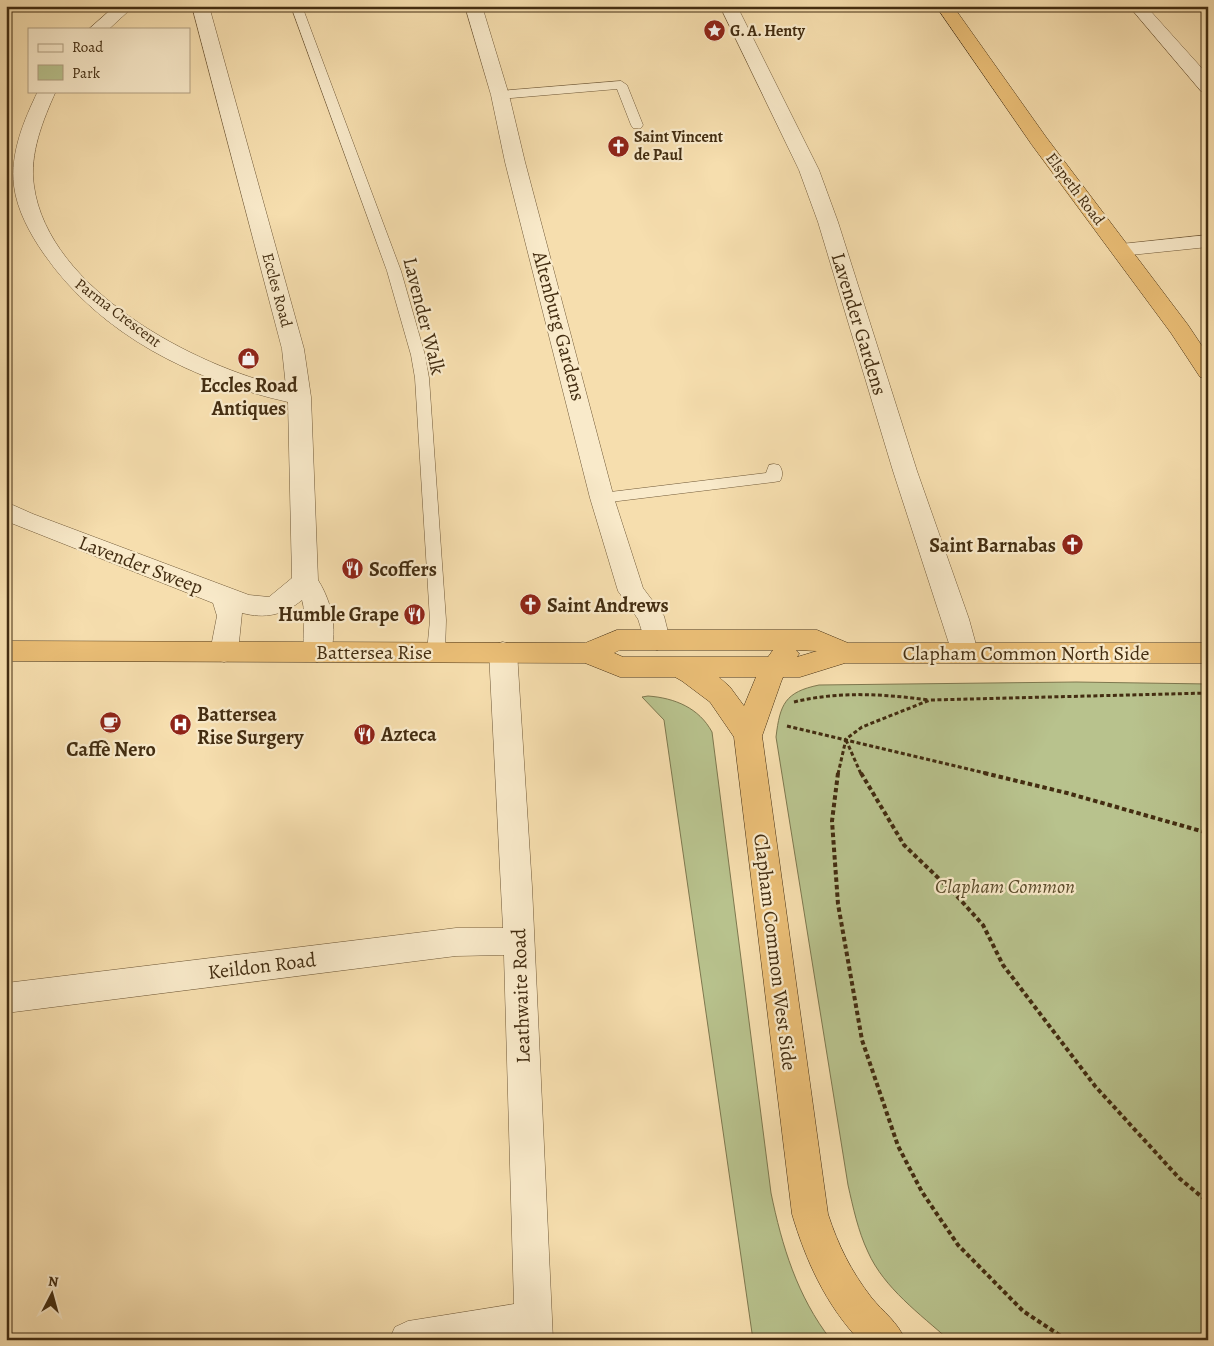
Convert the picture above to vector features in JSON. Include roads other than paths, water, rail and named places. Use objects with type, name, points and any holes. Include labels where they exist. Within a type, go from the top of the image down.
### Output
[{"type":"highway","name":"Elspeth Road","points":[[944,6],[1208,372]]},
{"type":"highway","name":"Battersea Rise","points":[[6,651],[588,653],[617,640],[740,640]]},
{"type":"highway","name":"Clapham Common North Side","points":[[740,640],[817,640],[845,653]]},
{"type":"highway","points":[[748,736],[775,667],[793,647],[805,640]]},
{"type":"highway","name":"Clapham Common West Side","points":[[588,653],[620,667],[678,666],[699,676],[714,686],[748,736],[810,1214],[822,1252],[862,1315],[886,1340]]},
{"type":"highway","name":"Clapham Common North Side","points":[[678,666],[800,667],[845,653],[1208,653]]},
{"type":"street","points":[[99,28],[126,6]]},
{"type":"street","name":"Eccles Road","points":[[200,6],[293,349],[299,396],[305,581],[316,596],[318,606],[318,652]]},
{"type":"street","name":"Altenburg Gardens","points":[[473,6],[481,39],[500,95],[515,162],[574,383],[602,498],[631,591],[651,616],[657,640]]},
{"type":"street","name":"Lavender Gardens","points":[[728,6],[809,170],[828,222],[905,471],[956,619],[964,652]]},
{"type":"street","points":[[1137,6],[1208,87]]},
{"type":"street","name":"Parma Crescent","points":[[47,92],[31,130],[25,160],[25,196],[32,218],[52,254],[66,274],[103,307],[147,339],[171,352],[238,380],[270,391],[299,396]]},
{"type":"street","points":[[1121,250],[1208,241]]},
{"type":"street","name":"Lavender Sweep","points":[[6,510],[24,520],[224,597],[230,616],[224,652]]},
{"type":"street","points":[[224,597],[247,605],[263,607],[277,605],[284,602],[305,581]]},
{"type":"street","name":"Leathwaite Road","points":[[504,652],[518,887],[534,1330]]},
{"type":"street","name":"Keildon Road","points":[[6,998],[456,942],[500,941],[519,944]]},
{"type":"street","points":[[408,1340],[534,1330]]},
{"type":"lane","name":"Lavender Walk","points":[[296,6],[394,271],[418,355],[422,378],[438,620],[436,652]]},
{"type":"lane","points":[[500,95],[621,85],[636,125]]},
{"type":"lane","points":[[602,498],[774,477],[774,469]]},
{"type":"place","name":"G. A. Henty","points":[[714,31]]},
{"type":"place","name":"Saint Vincent de Paul","points":[[618,146]]},
{"type":"place","name":"Eccles Road Antiques","points":[[249,359]]},
{"type":"place","name":"Saint Barnabas","points":[[1072,545]]},
{"type":"place","name":"Scoffers","points":[[353,569]]},
{"type":"place","name":"Saint Andrews","points":[[531,605]]},
{"type":"place","name":"Humble Grape","points":[[415,614]]},
{"type":"place","name":"Caffè Nero","points":[[111,723]]},
{"type":"place","name":"Battersea Rise Surgery","points":[[181,725]]},
{"type":"place","name":"Azteca","points":[[365,734]]},
{"type":"park label","name":"Clapham Common","points":[[1005,886]]}]
